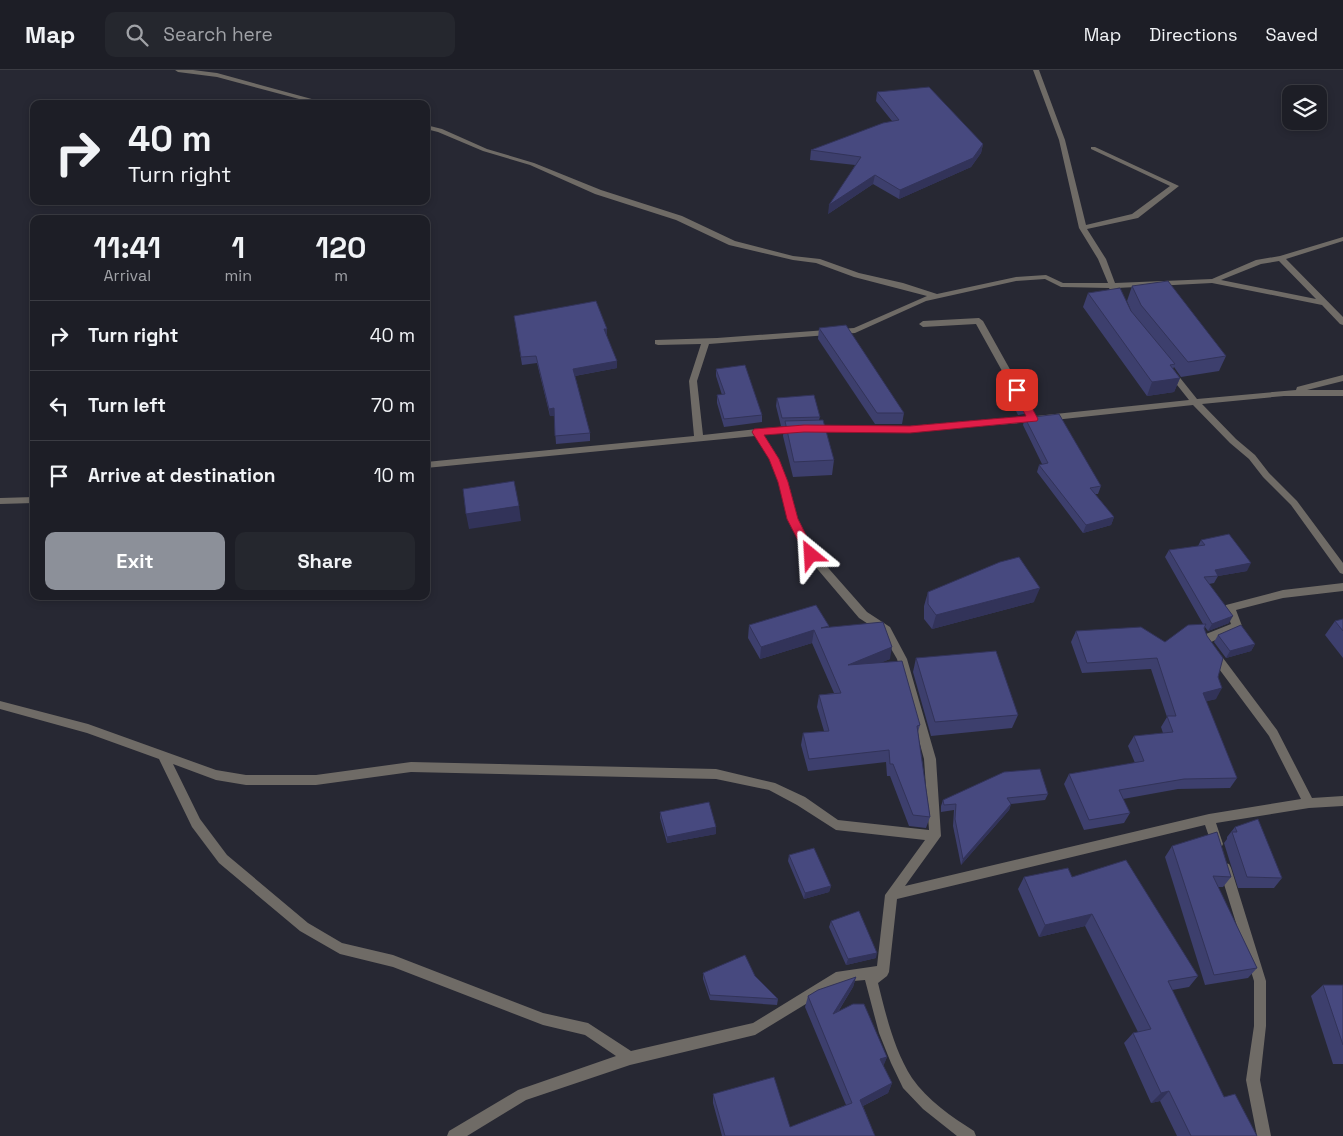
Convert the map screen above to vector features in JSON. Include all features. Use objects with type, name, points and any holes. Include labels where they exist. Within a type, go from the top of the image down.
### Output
[{"type":"street","points":[[178,70],[217,75],[312,100]]},
{"type":"street","points":[[1036,70],[1062,140],[1083,228],[1102,259],[1120,300]]},
{"type":"street","points":[[430,128],[440,130],[485,150],[532,164],[598,192],[679,218],[732,243],[793,258],[817,261],[857,275],[900,285],[937,297]]},
{"type":"street","points":[[1083,228],[1135,216],[1175,186],[1093,148]]},
{"type":"street","points":[[1212,281],[1258,262],[1281,258],[1343,239]]},
{"type":"street","points":[[1281,258],[1343,322]]},
{"type":"street","points":[[658,342],[706,341],[855,330],[924,299],[1016,280],[1046,277],[1061,285],[1113,286],[1212,281],[1325,303]]},
{"type":"street","points":[[923,324],[979,322],[1033,419]]},
{"type":"street","points":[[699,438],[693,381],[706,341]]},
{"type":"street","points":[[1166,366],[1196,402],[1233,441],[1252,457],[1266,475],[1294,503],[1343,570]]},
{"type":"street","points":[[1284,393],[1343,378]]},
{"type":"street","points":[[430,465],[757,432],[804,429],[910,430],[1284,393],[1343,393]]},
{"type":"street","points":[[757,432],[774,459],[783,482],[792,519],[811,555],[863,615],[886,630],[902,659],[930,759],[935,836],[891,895],[883,972],[871,981],[885,1035],[909,1084],[944,1119],[969,1136]]},
{"type":"street","points":[[0,501],[30,500]]},
{"type":"street","points":[[1309,803],[1273,733],[1206,643],[1205,639],[1237,626],[1230,608],[1283,594],[1343,587]]},
{"type":"street","points":[[0,705],[88,729],[216,775],[246,780],[316,780],[411,767],[716,774],[771,786],[801,801],[836,824],[935,836]]},
{"type":"street","points":[[163,756],[196,823],[223,859],[304,927],[340,948],[393,961],[543,1019],[588,1029],[630,1058]]},
{"type":"street","points":[[891,895],[1209,819],[1309,803],[1343,801]]},
{"type":"street","points":[[1209,819],[1260,981],[1260,1026],[1253,1080],[1264,1136]]},
{"type":"street","points":[[454,1136],[523,1095],[630,1058],[754,1029],[840,976],[883,972]]},
{"type":"building","points":[[929,87],[983,144],[973,158],[900,190],[875,175],[829,205],[861,157],[811,150],[883,123],[899,120],[877,92]]},
{"type":"building","points":[[1168,281],[1226,356],[1188,362],[1141,305],[1132,286]]},
{"type":"building","points":[[1120,288],[1131,311],[1175,364],[1170,365],[1180,378],[1152,382],[1088,293]]},
{"type":"building","points":[[596,301],[607,329],[604,329],[617,361],[573,369],[590,433],[555,436],[554,408],[549,409],[536,356],[521,357],[514,316]]},
{"type":"building","points":[[846,325],[904,413],[877,413],[819,328]]},
{"type":"building","points":[[745,365],[762,415],[724,419],[717,395],[725,394],[716,369]]},
{"type":"building","points":[[814,395],[820,417],[782,418],[777,398]]},
{"type":"building","points":[[1017,401],[1023,401],[1026,407],[1020,407]]},
{"type":"building","points":[[1059,414],[1101,486],[1090,488],[1114,517],[1086,525],[1039,465],[1048,463],[1025,418]]},
{"type":"building","points":[[823,420],[834,460],[794,462],[785,421]]},
{"type":"building","points":[[514,481],[519,506],[466,514],[463,489]]},
{"type":"building","points":[[1229,534],[1251,563],[1215,570],[1218,576],[1204,577],[1233,616],[1212,624],[1169,550],[1205,545],[1201,540]]},
{"type":"building","points":[[1019,557],[1040,588],[936,615],[928,604],[928,592],[1000,562]]},
{"type":"building","points":[[816,605],[829,626],[821,628],[883,622],[892,647],[848,665],[902,661],[920,725],[917,726],[930,817],[913,815],[893,764],[890,764],[889,750],[809,759],[803,733],[829,731],[819,695],[841,693],[814,630],[761,647],[749,625]]},
{"type":"building","points":[[1343,619],[1343,631],[1335,621]]},
{"type":"building","points":[[1206,624],[1204,628],[1207,636],[1223,658],[1218,677],[1222,688],[1203,693],[1237,778],[1184,779],[1119,790],[1130,813],[1089,820],[1069,774],[1144,761],[1134,736],[1173,732],[1167,716],[1176,716],[1157,658],[1087,663],[1076,631],[1141,627],[1165,642],[1188,625]]},
{"type":"building","points":[[1241,625],[1255,644],[1230,651],[1218,635]]},
{"type":"building","points":[[996,651],[1018,715],[935,722],[916,658]]},
{"type":"building","points":[[1040,769],[1048,794],[1007,798],[1011,804],[963,859],[955,819],[956,804],[944,805],[943,800],[1004,772]]},
{"type":"building","points":[[709,802],[716,827],[667,837],[660,812]]},
{"type":"building","points":[[1258,819],[1282,878],[1247,877],[1232,832],[1237,832],[1235,827]]},
{"type":"building","points":[[1217,832],[1231,877],[1213,876],[1257,968],[1214,975],[1172,846]]},
{"type":"building","points":[[814,848],[831,886],[805,893],[789,855]]},
{"type":"building","points":[[1126,860],[1198,976],[1168,981],[1224,1097],[1235,1094],[1257,1136],[1191,1136],[1169,1091],[1161,1093],[1133,1033],[1151,1029],[1092,914],[1045,925],[1024,877],[1068,868],[1072,877]]},
{"type":"building","points":[[859,911],[877,953],[848,959],[831,921]]},
{"type":"building","points":[[745,955],[755,976],[778,999],[710,995],[703,973]]},
{"type":"building","points":[[856,977],[833,1014],[853,1004],[864,1004],[887,1057],[880,1059],[892,1083],[860,1100],[875,1136],[725,1136],[713,1094],[774,1077],[790,1127],[852,1103],[808,996],[818,990]]},
{"type":"building","points":[[1323,985],[1343,985],[1343,1045]]},
{"type":"route","points":[[811,555],[792,519],[783,482],[774,459],[757,432],[804,429],[910,430],[936,426],[1033,419],[1017,390]]}]
